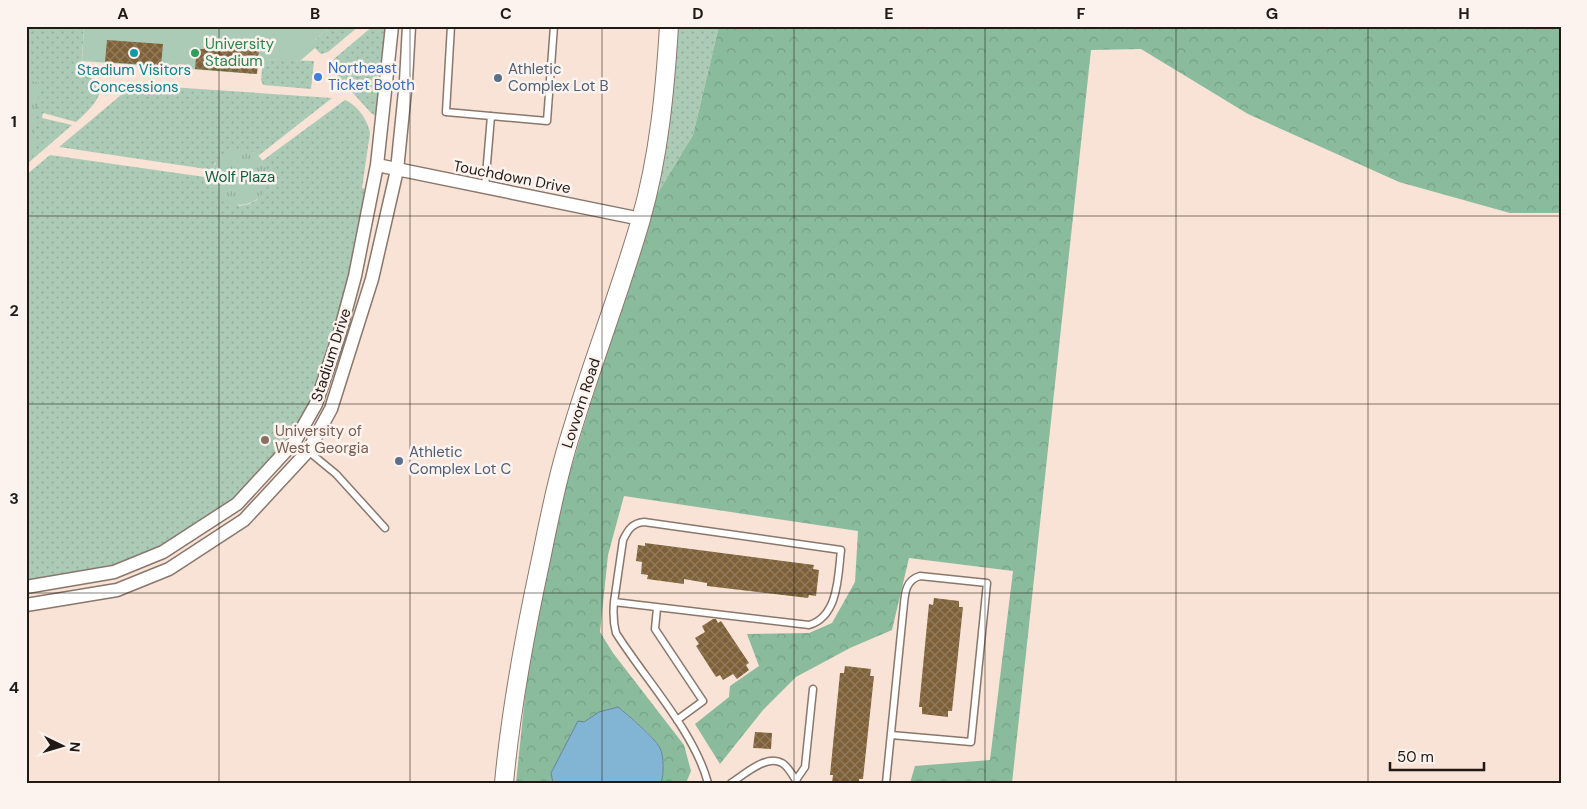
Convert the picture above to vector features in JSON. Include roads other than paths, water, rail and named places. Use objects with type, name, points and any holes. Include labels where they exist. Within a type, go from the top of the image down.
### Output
[{"type":"street","name":"Stadium Drive","points":[[26,586],[114,572],[163,552],[237,504],[295,441],[316,404],[340,332],[355,276],[377,165],[392,26]]},
{"type":"street","name":"Stadium Drive","points":[[26,605],[117,590],[169,569],[244,520],[308,451],[332,409],[370,288],[396,170],[406,81],[409,26]]},
{"type":"street","name":"Lovvorn Road","points":[[504,783],[507,749],[528,622],[554,496],[572,427],[641,219],[658,142],[663,106],[669,26]]},
{"type":"street","name":"Touchdown Drive","points":[[377,165],[641,219]]},
{"type":"lane","points":[[451,26],[446,112],[547,121],[554,26]]},
{"type":"lane","points":[[485,187],[491,116]]},
{"type":"lane","points":[[308,451],[336,474],[385,528]]},
{"type":"lane","points":[[614,602],[809,624],[818,622],[828,610],[836,592],[841,550],[644,522],[631,527],[623,540],[614,602],[613,622],[616,634],[677,720],[701,762],[708,783]]},
{"type":"lane","points":[[886,783],[904,604],[909,582],[913,578],[920,576],[987,583],[971,742],[891,735]]},
{"type":"lane","points":[[657,608],[655,629],[703,701],[677,720]]},
{"type":"lane","points":[[732,783],[764,763],[774,760],[784,764],[797,781],[805,767],[813,689]]},
{"type":"water","points":[[618,707],[635,721],[660,748],[663,765],[661,783],[553,783],[551,773],[578,721],[584,722],[599,712]]},
{"type":"place","name":"Stadium Visitors Concessions","points":[[134,53]]},
{"type":"place","name":"University Stadium","points":[[195,53]]},
{"type":"place","name":"Northeast Ticket Booth","points":[[318,77]]},
{"type":"place","name":"Athletic Complex Lot B","points":[[498,78]]},
{"type":"place","name":"University of West Georgia","points":[[265,440]]},
{"type":"place","name":"Athletic Complex Lot C","points":[[399,461]]},
{"type":"park label","name":"Wolf Plaza","points":[[240,177]]}]
